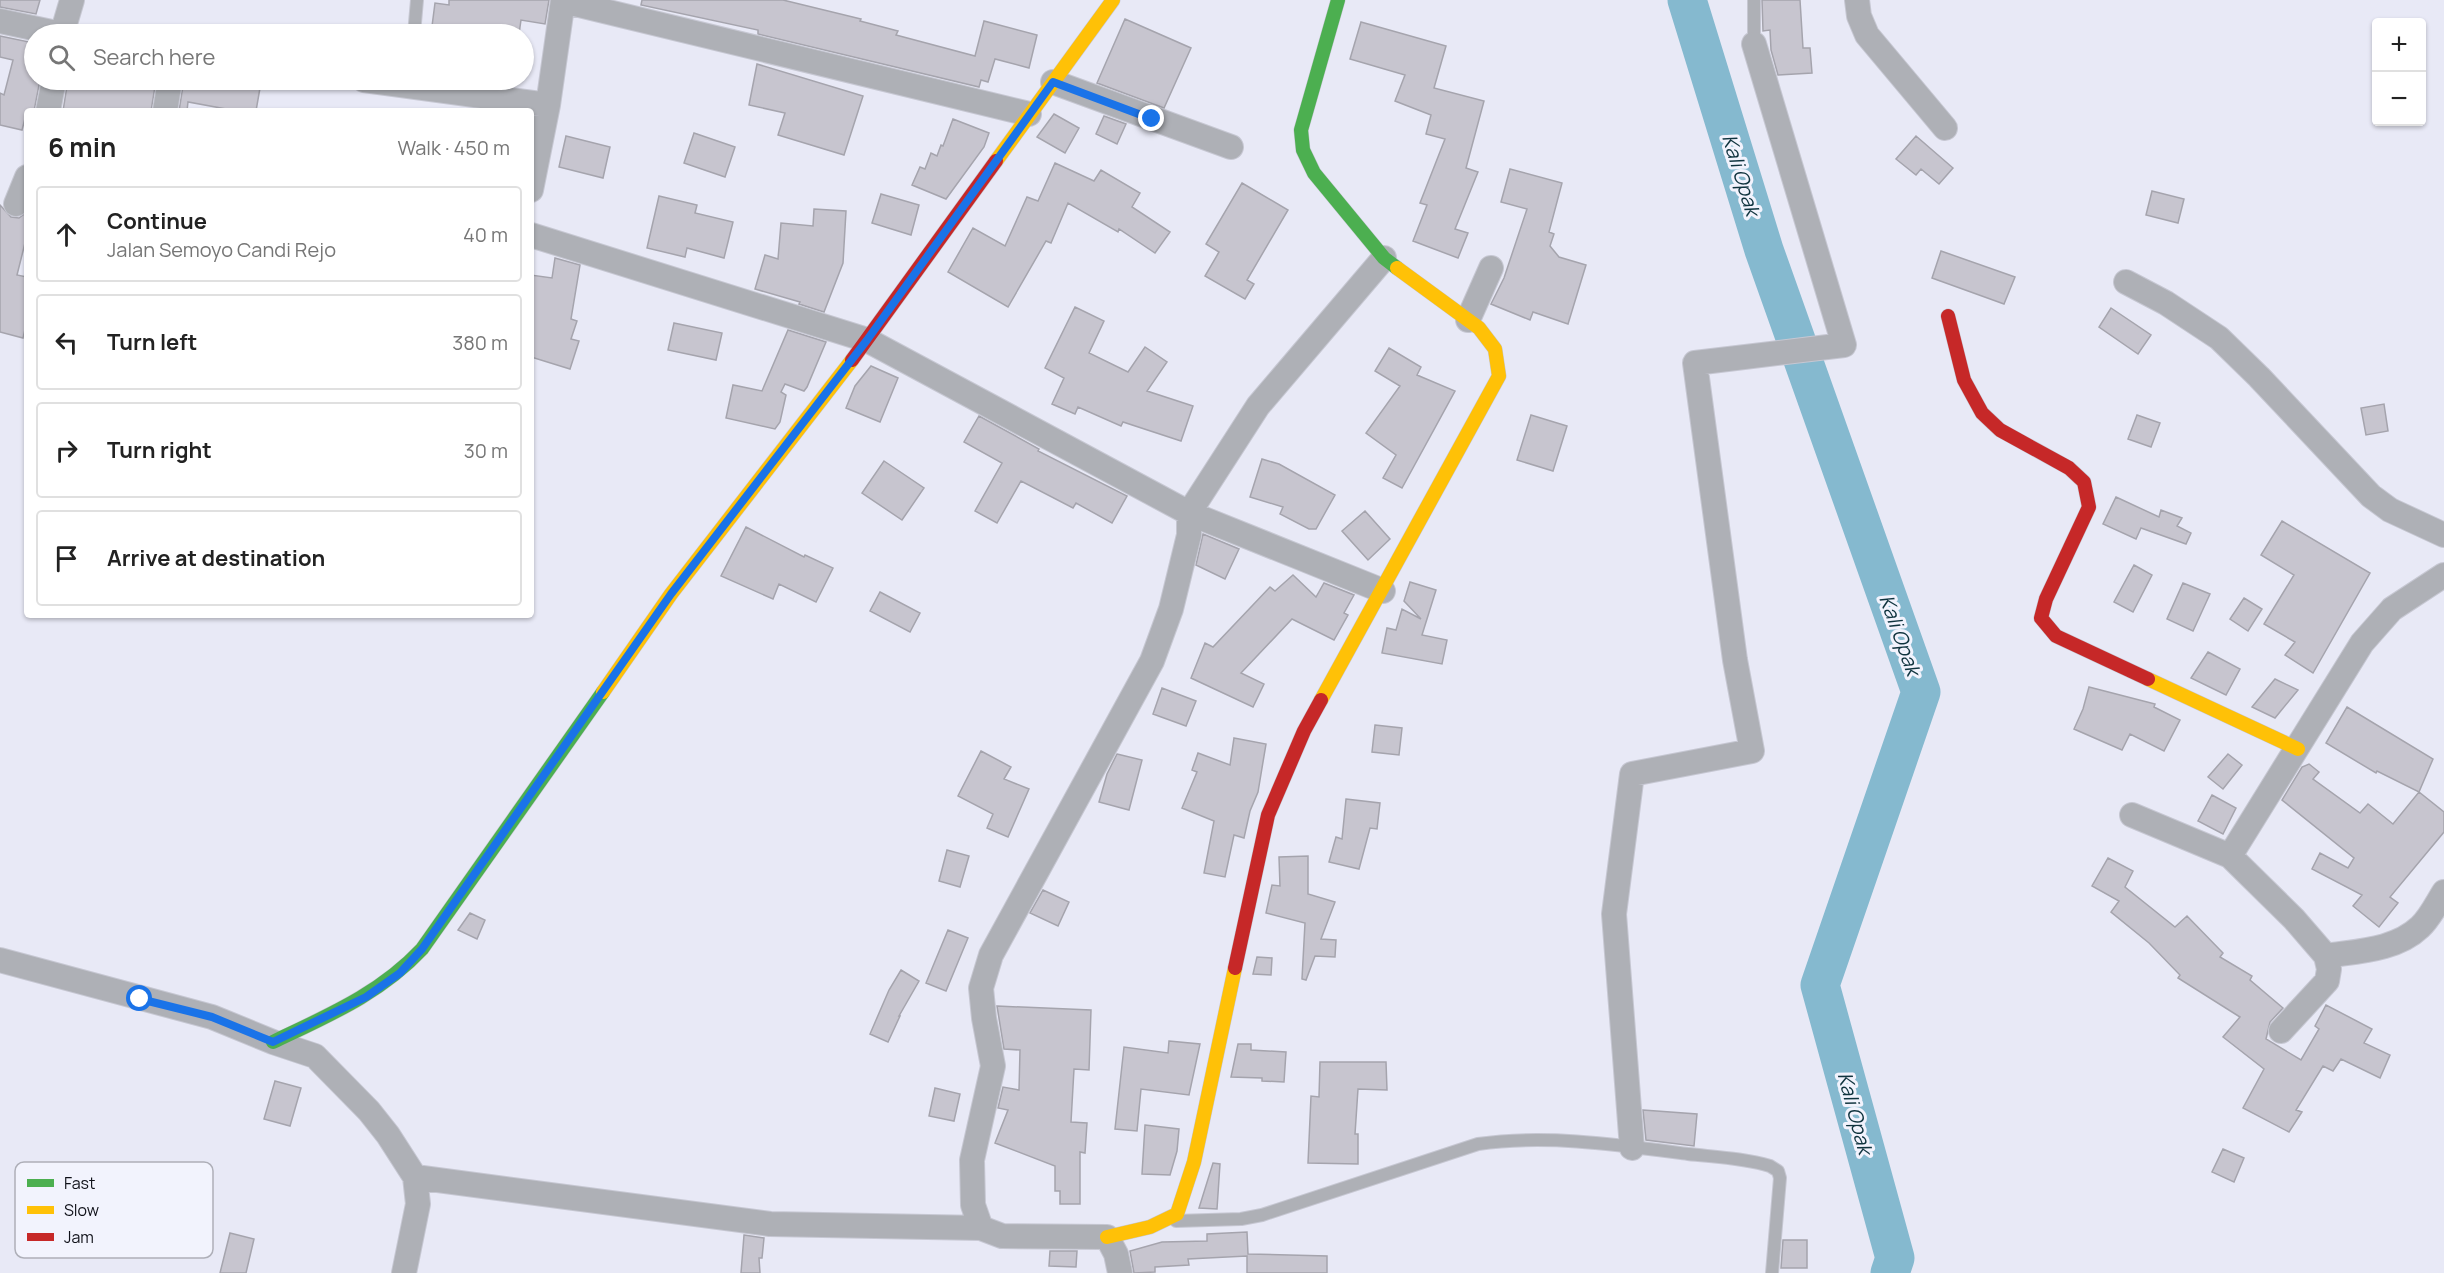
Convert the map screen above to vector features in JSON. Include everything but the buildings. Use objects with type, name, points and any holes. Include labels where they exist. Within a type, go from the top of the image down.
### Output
[{"type":"street","points":[[64,24],[72,0]]},
{"type":"street","points":[[534,175],[548,105],[563,0],[1029,114]]},
{"type":"street","points":[[273,1042],[366,997],[400,973],[422,949],[671,594],[867,340],[1113,0]]},
{"type":"street","points":[[415,1177],[770,1224],[981,1228],[1002,1236],[1107,1237],[1150,1227],[1177,1214],[1185,1196],[1194,1162],[1268,815],[1304,731],[1383,591],[1499,376],[1495,349],[1479,328],[1384,258],[1314,173],[1304,150],[1301,130],[1338,0]]},
{"type":"street","points":[[1857,0],[1858,16],[1867,35],[1945,128]]},
{"type":"street","points":[[0,21],[24,26]]},
{"type":"street","points":[[1632,1148],[1614,914],[1632,774],[1752,751],[1735,660],[1695,363],[1844,345],[1754,44]]},
{"type":"street","points":[[1053,82],[1230,147]]},
{"type":"street","points":[[49,108],[52,90]]},
{"type":"street","points":[[166,108],[169,90]]},
{"type":"street","points":[[453,90],[548,105]]},
{"type":"street","points":[[14,203],[24,183]]},
{"type":"street","points":[[534,236],[867,340],[1189,513],[1383,591]]},
{"type":"street","points":[[981,1228],[973,1205],[972,1160],[993,1066],[981,988],[991,955],[1152,661],[1171,609],[1189,535],[1189,513],[1258,406],[1384,258]]},
{"type":"street","points":[[1468,320],[1491,268]]},
{"type":"street","points":[[2126,282],[2166,303],[2218,338],[2259,377],[2371,496],[2390,510],[2444,535]]},
{"type":"street","points":[[1948,316],[1964,380],[1982,413],[2000,430],[2069,468],[2084,482],[2089,507],[2046,599],[2041,618],[2056,636],[2298,749]]},
{"type":"street","points":[[2230,856],[2362,643],[2392,609],[2444,576]]},
{"type":"street","points":[[2132,815],[2230,856],[2294,919],[2326,956],[2329,969],[2326,981],[2281,1031]]},
{"type":"street","points":[[2326,956],[2390,945],[2408,937],[2421,926],[2444,892]]},
{"type":"street","points":[[0,960],[212,1017],[315,1056],[369,1111],[388,1135],[415,1177],[418,1204],[404,1273]]},
{"type":"street","points":[[1107,1237],[1116,1254],[1120,1273]]},
{"type":"lane","points":[[415,24],[417,0]]},
{"type":"lane","points":[[1754,0],[1754,44]]},
{"type":"lane","points":[[1163,1222],[1241,1219],[1262,1215],[1462,1148],[1510,1141],[1558,1141],[1760,1163],[1778,1171],[1780,1178],[1772,1273]]},
{"type":"waterway","name":"Kali Opak","points":[[1687,0],[1764,250],[1921,692],[1820,985],[1895,1258],[1890,1273]]},
{"type":"traffic: fast","points":[[1338,0],[1301,130],[1303,150],[1314,173],[1384,258],[1397,268]]},
{"type":"traffic: fast","points":[[273,1042],[352,1003],[389,979],[422,949],[603,692]]},
{"type":"traffic: slow","points":[[996,161],[1113,0]]},
{"type":"traffic: slow","points":[[1321,700],[1499,376],[1495,349],[1479,328],[1397,268]]},
{"type":"traffic: slow","points":[[603,692],[671,594],[852,360]]},
{"type":"traffic: slow","points":[[2148,679],[2298,749]]},
{"type":"traffic: slow","points":[[1107,1237],[1150,1227],[1177,1214],[1194,1162],[1235,968]]},
{"type":"traffic: jam","points":[[852,360],[996,161]]},
{"type":"traffic: jam","points":[[1948,316],[1964,380],[1982,413],[2000,430],[2069,468],[2084,482],[2089,507],[2046,599],[2041,618],[2056,636],[2148,679]]},
{"type":"traffic: jam","points":[[1235,968],[1268,815],[1304,731],[1321,700]]},
{"type":"route","points":[[140,999],[212,1017],[273,1042],[366,997],[400,973],[422,949],[475,877],[671,594],[867,340],[1053,82],[1152,119]]}]
